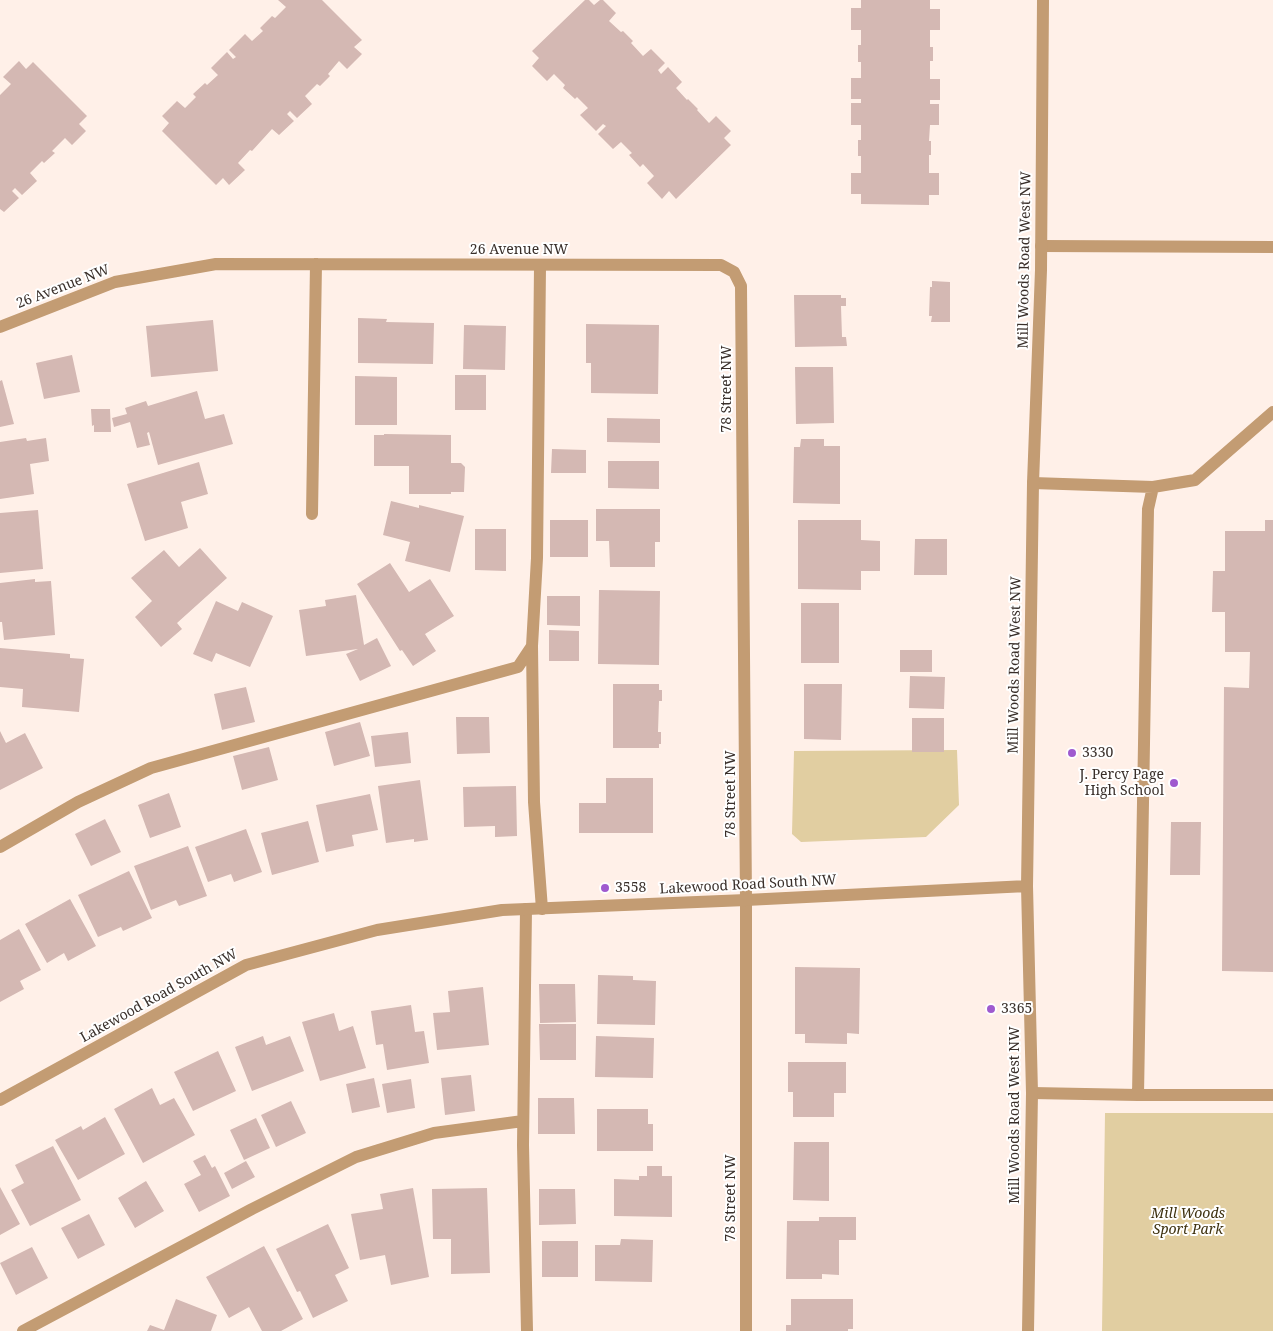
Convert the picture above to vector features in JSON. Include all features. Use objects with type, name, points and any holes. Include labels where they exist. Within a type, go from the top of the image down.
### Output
[{"type":"street","name":"Mill Woods Road West NW","points":[[1028,1331],[1032,1093],[1027,886],[1033,483],[1041,246],[1043,0]]},
{"type":"street","points":[[1041,246],[1273,247]]},
{"type":"street","name":"26 Avenue NW","points":[[0,326],[115,282],[216,264],[722,265]]},
{"type":"street","points":[[312,514],[316,264]]},
{"type":"street","name":"78 Street NW","points":[[722,265],[734,272],[741,286],[746,900],[746,1331]]},
{"type":"street","points":[[540,266],[537,558],[532,646],[534,802],[542,909]]},
{"type":"street","points":[[1033,483],[1152,487],[1195,480],[1273,412]]},
{"type":"street","points":[[1138,1095],[1148,509],[1152,487]]},
{"type":"street","points":[[0,848],[78,802],[151,768],[518,667],[532,646]]},
{"type":"street","name":"Lakewood Road South NW","points":[[0,1100],[246,965],[377,930],[502,910],[1027,886]]},
{"type":"street","points":[[526,909],[523,1144],[527,1331]]},
{"type":"street","points":[[1032,1093],[1273,1095]]},
{"type":"street","points":[[23,1331],[252,1209],[356,1157],[434,1133],[523,1121]]},
{"type":"green space","points":[[957,750],[959,805],[926,837],[801,842],[792,834],[794,751]]},
{"type":"green space","name":"Mill Woods Sport Park","points":[[1105,1113],[1273,1113],[1273,1331],[1102,1331]]},
{"type":"building","points":[[278,0],[322,0],[362,40],[354,47],[362,54],[347,69],[339,61],[328,74],[330,76],[320,86],[317,84],[305,96],[312,104],[297,118],[290,111],[287,114],[294,121],[279,135],[272,129],[238,163],[245,170],[229,185],[223,178],[216,185],[162,131],[169,123],[162,116],[177,101],[185,108],[196,97],[193,94],[218,75],[211,68],[227,52],[233,59],[236,57],[229,50],[245,34],[252,41],[263,31],[260,28],[272,16],[275,18],[286,7]]},
{"type":"building","points":[[585,0],[589,0],[594,5],[603,0],[616,13],[609,21],[633,41],[631,43],[643,56],[651,49],[665,63],[658,70],[661,74],[668,67],[682,82],[676,88],[698,109],[709,123],[716,116],[731,131],[724,138],[731,145],[676,199],[669,191],[662,199],[647,183],[654,176],[643,164],[640,167],[629,155],[632,153],[621,142],[613,149],[598,134],[606,126],[603,124],[596,131],[580,115],[588,108],[577,97],[575,99],[563,88],[565,85],[554,74],[547,81],[532,66],[539,58],[532,51]]},
{"type":"building","points":[[861,0],[930,0],[930,9],[940,9],[940,30],[930,30],[930,47],[933,47],[933,61],[930,61],[930,79],[940,79],[940,100],[930,100],[930,104],[939,104],[939,125],[930,125],[929,141],[931,141],[931,155],[929,155],[929,173],[939,173],[939,195],[929,195],[929,205],[861,204],[861,194],[851,194],[851,173],[861,173],[861,156],[858,156],[858,140],[861,140],[861,125],[851,125],[851,103],[861,103],[861,99],[851,99],[851,78],[861,78],[861,62],[858,62],[858,45],[861,45],[861,30],[851,30],[851,8],[861,8]]},
{"type":"building","points":[[19,61],[26,69],[33,62],[87,116],[79,124],[86,131],[72,145],[65,138],[52,151],[55,153],[44,163],[42,161],[30,173],[37,181],[22,195],[15,188],[12,191],[19,198],[4,212],[0,209],[0,95],[11,84],[3,77]]},
{"type":"building","points":[[932,281],[950,282],[950,322],[931,322],[932,316],[929,316]]},
{"type":"building","points":[[794,295],[841,295],[841,298],[846,298],[846,306],[841,306],[842,337],[846,337],[847,346],[795,347]]},
{"type":"building","points":[[358,318],[387,319],[386,322],[434,323],[433,364],[358,363]]},
{"type":"building","points":[[213,320],[218,371],[151,377],[146,326]]},
{"type":"building","points":[[586,324],[659,325],[658,394],[591,393],[591,363],[586,363]]},
{"type":"building","points":[[464,325],[506,326],[505,370],[463,369]]},
{"type":"building","points":[[72,355],[80,392],[44,399],[36,363]]},
{"type":"building","points":[[795,367],[833,367],[834,423],[796,424]]},
{"type":"building","points":[[455,375],[486,375],[486,410],[455,410]]},
{"type":"building","points":[[355,376],[397,377],[397,425],[355,425]]},
{"type":"building","points":[[2,380],[14,424],[0,427],[0,381]]},
{"type":"building","points":[[197,391],[205,419],[224,414],[233,444],[158,465],[149,432],[147,433],[150,445],[137,448],[130,422],[114,427],[112,418],[127,414],[125,408],[146,401],[148,406]]},
{"type":"building","points":[[91,409],[110,409],[111,432],[94,432]]},
{"type":"building","points":[[607,418],[660,419],[660,443],[607,442]]},
{"type":"building","points":[[374,435],[451,435],[451,463],[461,463],[465,467],[464,492],[451,492],[451,494],[409,494],[409,466],[374,466]]},
{"type":"building","points":[[26,438],[27,441],[46,438],[49,461],[30,464],[34,494],[0,499],[0,442]]},
{"type":"building","points":[[801,439],[824,439],[824,446],[840,446],[840,504],[793,503],[794,447],[800,447]]},
{"type":"building","points":[[552,449],[586,450],[586,473],[551,473]]},
{"type":"building","points":[[608,461],[659,461],[659,489],[608,488]]},
{"type":"building","points":[[199,462],[208,494],[181,502],[188,528],[145,541],[127,484]]},
{"type":"building","points":[[391,501],[419,508],[419,505],[464,516],[450,572],[405,561],[410,542],[383,535]]},
{"type":"building","points":[[596,509],[660,509],[660,542],[655,542],[655,567],[610,567],[609,541],[596,541]]},
{"type":"building","points":[[38,510],[43,569],[0,573],[0,513]]},
{"type":"building","points":[[550,520],[588,520],[588,557],[550,557]]},
{"type":"building","points":[[798,520],[861,520],[861,540],[880,541],[880,571],[861,571],[861,590],[798,589]]},
{"type":"building","points":[[1265,520],[1273,520],[1273,972],[1222,971],[1224,687],[1249,688],[1250,652],[1225,652],[1225,612],[1212,612],[1213,571],[1225,571],[1225,531],[1265,531]]},
{"type":"building","points":[[475,529],[506,529],[506,571],[475,570]]},
{"type":"building","points":[[915,539],[947,539],[947,575],[914,575]]},
{"type":"building","points":[[200,548],[227,578],[177,623],[182,629],[161,647],[135,617],[152,601],[131,578],[164,550],[179,567]]},
{"type":"building","points":[[390,563],[409,592],[430,579],[454,616],[425,634],[436,651],[413,666],[402,650],[400,651],[357,584]]},
{"type":"building","points":[[35,579],[35,582],[51,581],[55,635],[4,640],[2,622],[0,622],[0,583]]},
{"type":"building","points":[[599,590],[660,591],[659,665],[598,664]]},
{"type":"building","points":[[356,595],[364,645],[377,638],[391,666],[360,681],[346,654],[358,649],[306,656],[299,610],[326,606],[325,600]]},
{"type":"building","points":[[547,596],[580,596],[580,626],[547,625]]},
{"type":"building","points":[[216,601],[238,611],[242,602],[273,616],[250,667],[216,653],[212,662],[193,654]]},
{"type":"building","points":[[801,603],[839,603],[839,663],[801,663]]},
{"type":"building","points":[[549,630],[579,631],[579,661],[549,661]]},
{"type":"building","points":[[0,648],[70,654],[70,658],[84,659],[79,712],[22,707],[23,689],[0,687]]},
{"type":"building","points":[[900,650],[932,650],[932,672],[900,672]]},
{"type":"building","points":[[910,676],[945,677],[944,709],[909,708]]},
{"type":"building","points":[[613,684],[659,684],[659,690],[662,690],[662,701],[659,701],[658,732],[661,732],[661,744],[659,744],[659,748],[613,748]]},
{"type":"building","points":[[804,684],[842,684],[841,740],[804,739]]},
{"type":"building","points":[[246,687],[255,722],[222,730],[214,694]]},
{"type":"building","points":[[456,717],[489,717],[490,753],[457,754]]},
{"type":"building","points":[[912,718],[944,718],[944,752],[912,752]]},
{"type":"building","points":[[360,722],[370,756],[334,766],[325,732]]},
{"type":"building","points":[[0,731],[6,743],[25,733],[43,768],[0,790]]},
{"type":"building","points":[[408,732],[411,763],[375,767],[371,736]]},
{"type":"building","points":[[269,747],[278,780],[242,790],[233,756]]},
{"type":"building","points":[[606,778],[653,778],[653,833],[579,833],[579,803],[606,803]]},
{"type":"building","points":[[420,780],[428,840],[414,842],[414,839],[386,843],[378,786]]},
{"type":"building","points":[[516,786],[517,836],[495,837],[495,826],[464,827],[463,787]]},
{"type":"building","points":[[169,793],[181,827],[150,838],[138,805]]},
{"type":"building","points":[[370,794],[378,830],[352,835],[354,846],[326,852],[316,805]]},
{"type":"building","points":[[105,819],[121,852],[91,866],[75,834]]},
{"type":"building","points":[[308,821],[319,862],[272,875],[261,833]]},
{"type":"building","points":[[1171,822],[1201,822],[1200,875],[1170,875]]},
{"type":"building","points":[[246,829],[262,872],[234,882],[231,874],[208,882],[195,847]]},
{"type":"building","points":[[188,846],[207,896],[179,906],[176,900],[151,910],[134,866]]},
{"type":"building","points":[[129,871],[152,918],[123,931],[121,927],[98,937],[78,895]]},
{"type":"building","points":[[70,899],[96,946],[68,961],[64,953],[47,963],[25,924]]},
{"type":"building","points":[[19,929],[41,970],[20,981],[24,989],[0,1002],[0,940]]},
{"type":"building","points":[[795,967],[860,968],[859,1034],[847,1033],[847,1044],[805,1043],[805,1034],[795,1034]]},
{"type":"building","points":[[598,975],[633,976],[633,980],[656,981],[655,1025],[597,1024]]},
{"type":"building","points":[[539,984],[575,984],[576,1022],[540,1023]]},
{"type":"building","points":[[483,987],[489,1045],[437,1050],[433,1013],[450,1012],[448,991]]},
{"type":"building","points":[[411,1005],[415,1032],[424,1031],[429,1063],[387,1070],[383,1044],[376,1045],[371,1011]]},
{"type":"building","points":[[334,1013],[339,1031],[353,1026],[366,1068],[320,1081],[302,1022]]},
{"type":"building","points":[[539,1024],[576,1024],[576,1060],[540,1060]]},
{"type":"building","points":[[263,1036],[266,1045],[290,1036],[304,1071],[252,1091],[235,1047]]},
{"type":"building","points":[[596,1036],[654,1038],[653,1078],[595,1077]]},
{"type":"building","points":[[218,1051],[236,1091],[193,1111],[174,1072]]},
{"type":"building","points":[[788,1062],[846,1062],[846,1093],[834,1093],[834,1117],[793,1117],[793,1092],[788,1092]]},
{"type":"building","points":[[471,1075],[475,1111],[445,1115],[441,1078]]},
{"type":"building","points":[[374,1078],[380,1107],[352,1113],[346,1084]]},
{"type":"building","points":[[411,1079],[415,1108],[387,1113],[382,1084]]},
{"type":"building","points":[[152,1088],[160,1105],[174,1098],[195,1135],[143,1163],[114,1109]]},
{"type":"building","points":[[538,1098],[574,1098],[575,1134],[538,1134]]},
{"type":"building","points":[[291,1101],[306,1133],[276,1147],[261,1115]]},
{"type":"building","points":[[597,1109],[648,1109],[648,1124],[653,1124],[653,1151],[597,1151]]},
{"type":"building","points":[[105,1117],[125,1154],[78,1180],[55,1140],[81,1126],[83,1130]]},
{"type":"building","points":[[256,1118],[270,1148],[244,1160],[230,1130]]},
{"type":"building","points":[[794,1142],[829,1142],[829,1201],[793,1200]]},
{"type":"building","points":[[53,1146],[81,1200],[30,1226],[11,1190],[24,1183],[15,1165]]},
{"type":"building","points":[[205,1155],[212,1168],[215,1166],[230,1196],[199,1212],[184,1184],[201,1175],[193,1161]]},
{"type":"building","points":[[246,1161],[255,1177],[232,1189],[224,1173]]},
{"type":"building","points":[[647,1166],[662,1166],[662,1176],[672,1176],[672,1217],[614,1216],[614,1179],[639,1180],[639,1176],[647,1176]]},
{"type":"building","points":[[146,1181],[164,1211],[135,1228],[118,1198]]},
{"type":"building","points":[[0,1187],[20,1224],[0,1235]]},
{"type":"building","points":[[413,1188],[429,1277],[391,1285],[385,1255],[360,1260],[351,1214],[383,1209],[380,1194]]},
{"type":"building","points":[[487,1188],[490,1273],[451,1274],[451,1239],[433,1239],[432,1189]]},
{"type":"building","points":[[539,1189],[575,1189],[576,1224],[539,1225]]},
{"type":"building","points":[[89,1214],[105,1245],[78,1259],[61,1228]]},
{"type":"building","points":[[819,1217],[856,1217],[856,1240],[839,1240],[839,1275],[822,1274],[822,1279],[786,1279],[787,1221],[819,1221]]},
{"type":"building","points":[[328,1224],[349,1268],[335,1275],[348,1301],[313,1318],[300,1291],[297,1292],[276,1249]]},
{"type":"building","points":[[621,1239],[653,1240],[652,1282],[595,1281],[595,1245],[620,1245]]},
{"type":"building","points":[[542,1241],[578,1241],[578,1277],[542,1277]]},
{"type":"building","points":[[264,1246],[303,1319],[281,1331],[262,1331],[249,1307],[229,1318],[206,1277]]},
{"type":"building","points":[[32,1247],[48,1278],[16,1295],[0,1263]]},
{"type":"building","points":[[176,1299],[217,1315],[211,1331],[147,1331],[150,1325],[164,1330]]},
{"type":"building","points":[[791,1299],[853,1299],[853,1329],[848,1329],[848,1331],[786,1331],[786,1325],[791,1325]]},
{"type":"place","name":"3330","points":[[1072,753]]},
{"type":"place","name":"J. Percy Page High School","points":[[1174,783]]},
{"type":"place","name":"3558","points":[[605,888]]},
{"type":"place","name":"3365","points":[[991,1009]]}]
